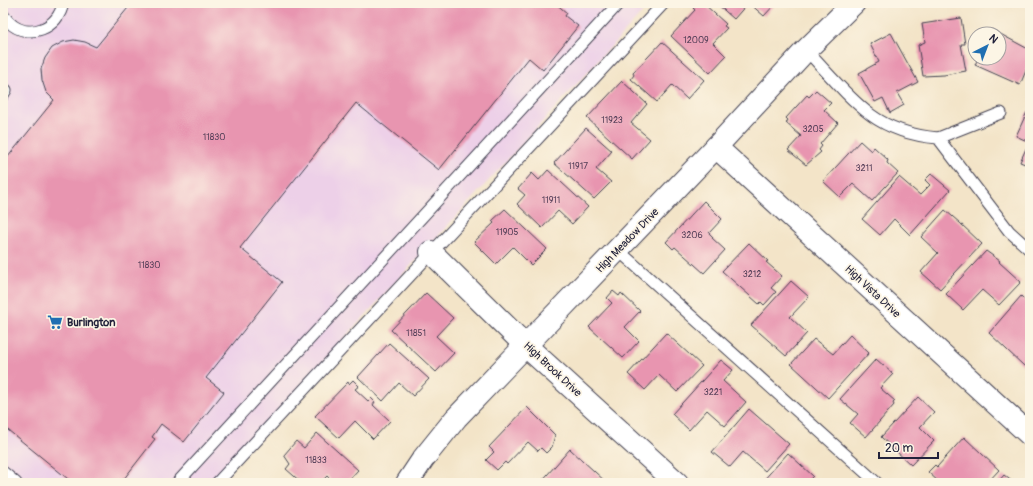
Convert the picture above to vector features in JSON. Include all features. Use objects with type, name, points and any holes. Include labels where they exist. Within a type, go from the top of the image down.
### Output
[{"type":"street","name":"High Meadow Drive","points":[[407,483],[422,459],[456,418],[716,147],[806,50],[854,3]]},
{"type":"street","name":"High Vista Drive","points":[[716,147],[1030,435]]},
{"type":"street","name":"High Brook Drive","points":[[431,252],[526,346],[677,483]]},
{"type":"lane","points":[[3,15],[9,23],[18,28],[29,31],[40,30],[49,26],[57,19],[63,3]]},
{"type":"lane","points":[[217,483],[664,3]]},
{"type":"lane","points":[[177,483],[615,4]]},
{"type":"lane","points":[[806,50],[853,99],[872,116],[896,129],[938,138],[1001,113]]},
{"type":"lane","points":[[3,88],[6,90],[3,95]]},
{"type":"lane","points":[[938,138],[1009,231],[1030,250]]},
{"type":"lane","points":[[618,250],[877,483]]},
{"type":"lane","points":[[3,472],[16,483]]},
{"type":"shaded area","points":[[3,3],[651,3],[212,483],[3,483]]},
{"type":"building","points":[[132,3],[555,3],[567,13],[565,16],[578,26],[543,70],[529,58],[439,170],[356,103],[240,248],[282,282],[206,378],[224,392],[184,442],[161,424],[152,437],[155,439],[123,480],[126,483],[73,483],[3,426],[3,163],[54,100],[46,92],[42,80],[41,69],[45,58],[52,48],[63,42],[74,40],[85,42],[96,47]]},
{"type":"building","points":[[703,3],[726,24],[724,26],[727,28],[713,43],[726,56],[710,73],[671,36],[695,10],[693,8]]},
{"type":"building","points":[[716,3],[748,3],[734,19]]},
{"type":"building","points":[[749,3],[776,3],[764,16]]},
{"type":"building","points":[[961,18],[965,44],[961,44],[966,71],[944,75],[923,76],[918,45],[925,42],[922,24]]},
{"type":"building","points":[[891,33],[918,82],[897,93],[904,105],[890,113],[883,98],[875,102],[859,73],[879,62],[870,44]]},
{"type":"building","points":[[1007,38],[1030,50],[1030,61],[1020,85],[977,66],[1007,66]]},
{"type":"building","points":[[662,42],[704,80],[687,99],[672,85],[657,102],[631,79],[634,75],[633,73]]},
{"type":"building","points":[[622,81],[647,104],[631,123],[650,139],[632,159],[587,118]]},
{"type":"building","points":[[816,90],[831,103],[824,110],[838,123],[820,144],[822,146],[819,150],[821,152],[806,165],[788,150],[801,136],[786,123],[788,120],[786,118],[807,95],[809,97]]},
{"type":"building","points":[[1027,112],[1030,113],[1030,166],[1020,162],[1029,142],[1016,136]]},
{"type":"building","points":[[586,128],[612,151],[596,169],[611,182],[594,199],[554,163]]},
{"type":"building","points":[[860,141],[871,151],[874,147],[888,160],[887,163],[898,173],[872,201],[853,184],[840,197],[823,181]]},
{"type":"building","points":[[548,170],[588,207],[572,224],[558,211],[542,228],[517,204],[525,195],[518,189],[532,173],[539,180]]},
{"type":"building","points":[[931,174],[950,190],[910,235],[894,219],[880,235],[862,219],[899,177],[920,195],[930,185],[925,180]]},
{"type":"building","points":[[704,201],[722,219],[709,233],[713,237],[712,238],[725,250],[704,273],[675,247],[673,249],[666,242]]},
{"type":"building","points":[[505,209],[547,249],[531,265],[513,247],[496,264],[474,242],[494,223],[492,221]]},
{"type":"building","points":[[945,210],[982,244],[940,289],[921,272],[938,253],[921,237]]},
{"type":"building","points":[[749,243],[768,261],[766,262],[782,276],[771,288],[776,292],[764,305],[761,302],[759,304],[722,271]]},
{"type":"building","points":[[986,251],[1000,261],[999,262],[1021,282],[999,305],[982,290],[963,310],[946,294]]},
{"type":"building","points":[[791,281],[809,297],[790,317],[807,333],[786,356],[751,325]]},
{"type":"building","points":[[613,291],[619,296],[621,293],[640,311],[625,327],[639,341],[623,358],[589,327],[612,303],[607,298]]},
{"type":"building","points":[[426,293],[453,318],[436,336],[454,353],[436,372],[391,330]]},
{"type":"building","points":[[1021,296],[1030,305],[1030,362],[1024,366],[989,333]]},
{"type":"building","points":[[666,333],[702,366],[677,392],[659,375],[645,390],[628,374]]},
{"type":"building","points":[[850,335],[869,353],[828,398],[791,364],[814,339],[833,354]]},
{"type":"building","points":[[389,343],[429,379],[413,396],[399,383],[383,401],[358,377]]},
{"type":"building","points":[[876,359],[893,374],[880,388],[895,401],[893,403],[894,405],[866,437],[850,423],[858,414],[840,399]]},
{"type":"building","points":[[721,360],[733,370],[723,381],[746,402],[725,426],[707,410],[689,430],[672,414]]},
{"type":"building","points":[[353,380],[359,386],[355,389],[368,401],[371,398],[375,402],[373,405],[390,421],[373,439],[355,421],[339,438],[315,416],[348,382],[349,384]]},
{"type":"building","points":[[918,397],[934,412],[920,427],[934,441],[911,465],[881,437]]},
{"type":"building","points":[[527,407],[555,435],[552,447],[546,453],[541,448],[538,451],[528,442],[507,464],[505,462],[497,470],[486,460],[494,452],[489,447]]},
{"type":"building","points":[[749,409],[789,444],[765,471],[743,452],[730,467],[712,452]]},
{"type":"building","points":[[317,433],[358,470],[346,483],[334,483],[327,476],[320,483],[302,483],[286,469],[290,464],[284,455],[296,441],[304,448]]},
{"type":"building","points":[[964,437],[999,470],[987,483],[940,483],[928,472],[935,465],[937,467]]},
{"type":"building","points":[[570,449],[607,483],[540,483]]},
{"type":"building","points":[[788,453],[813,476],[806,483],[761,483]]},
{"type":"building","points":[[1004,475],[1014,483],[997,483]]},
{"type":"place","name":"Burlington","points":[[55,322]]}]
